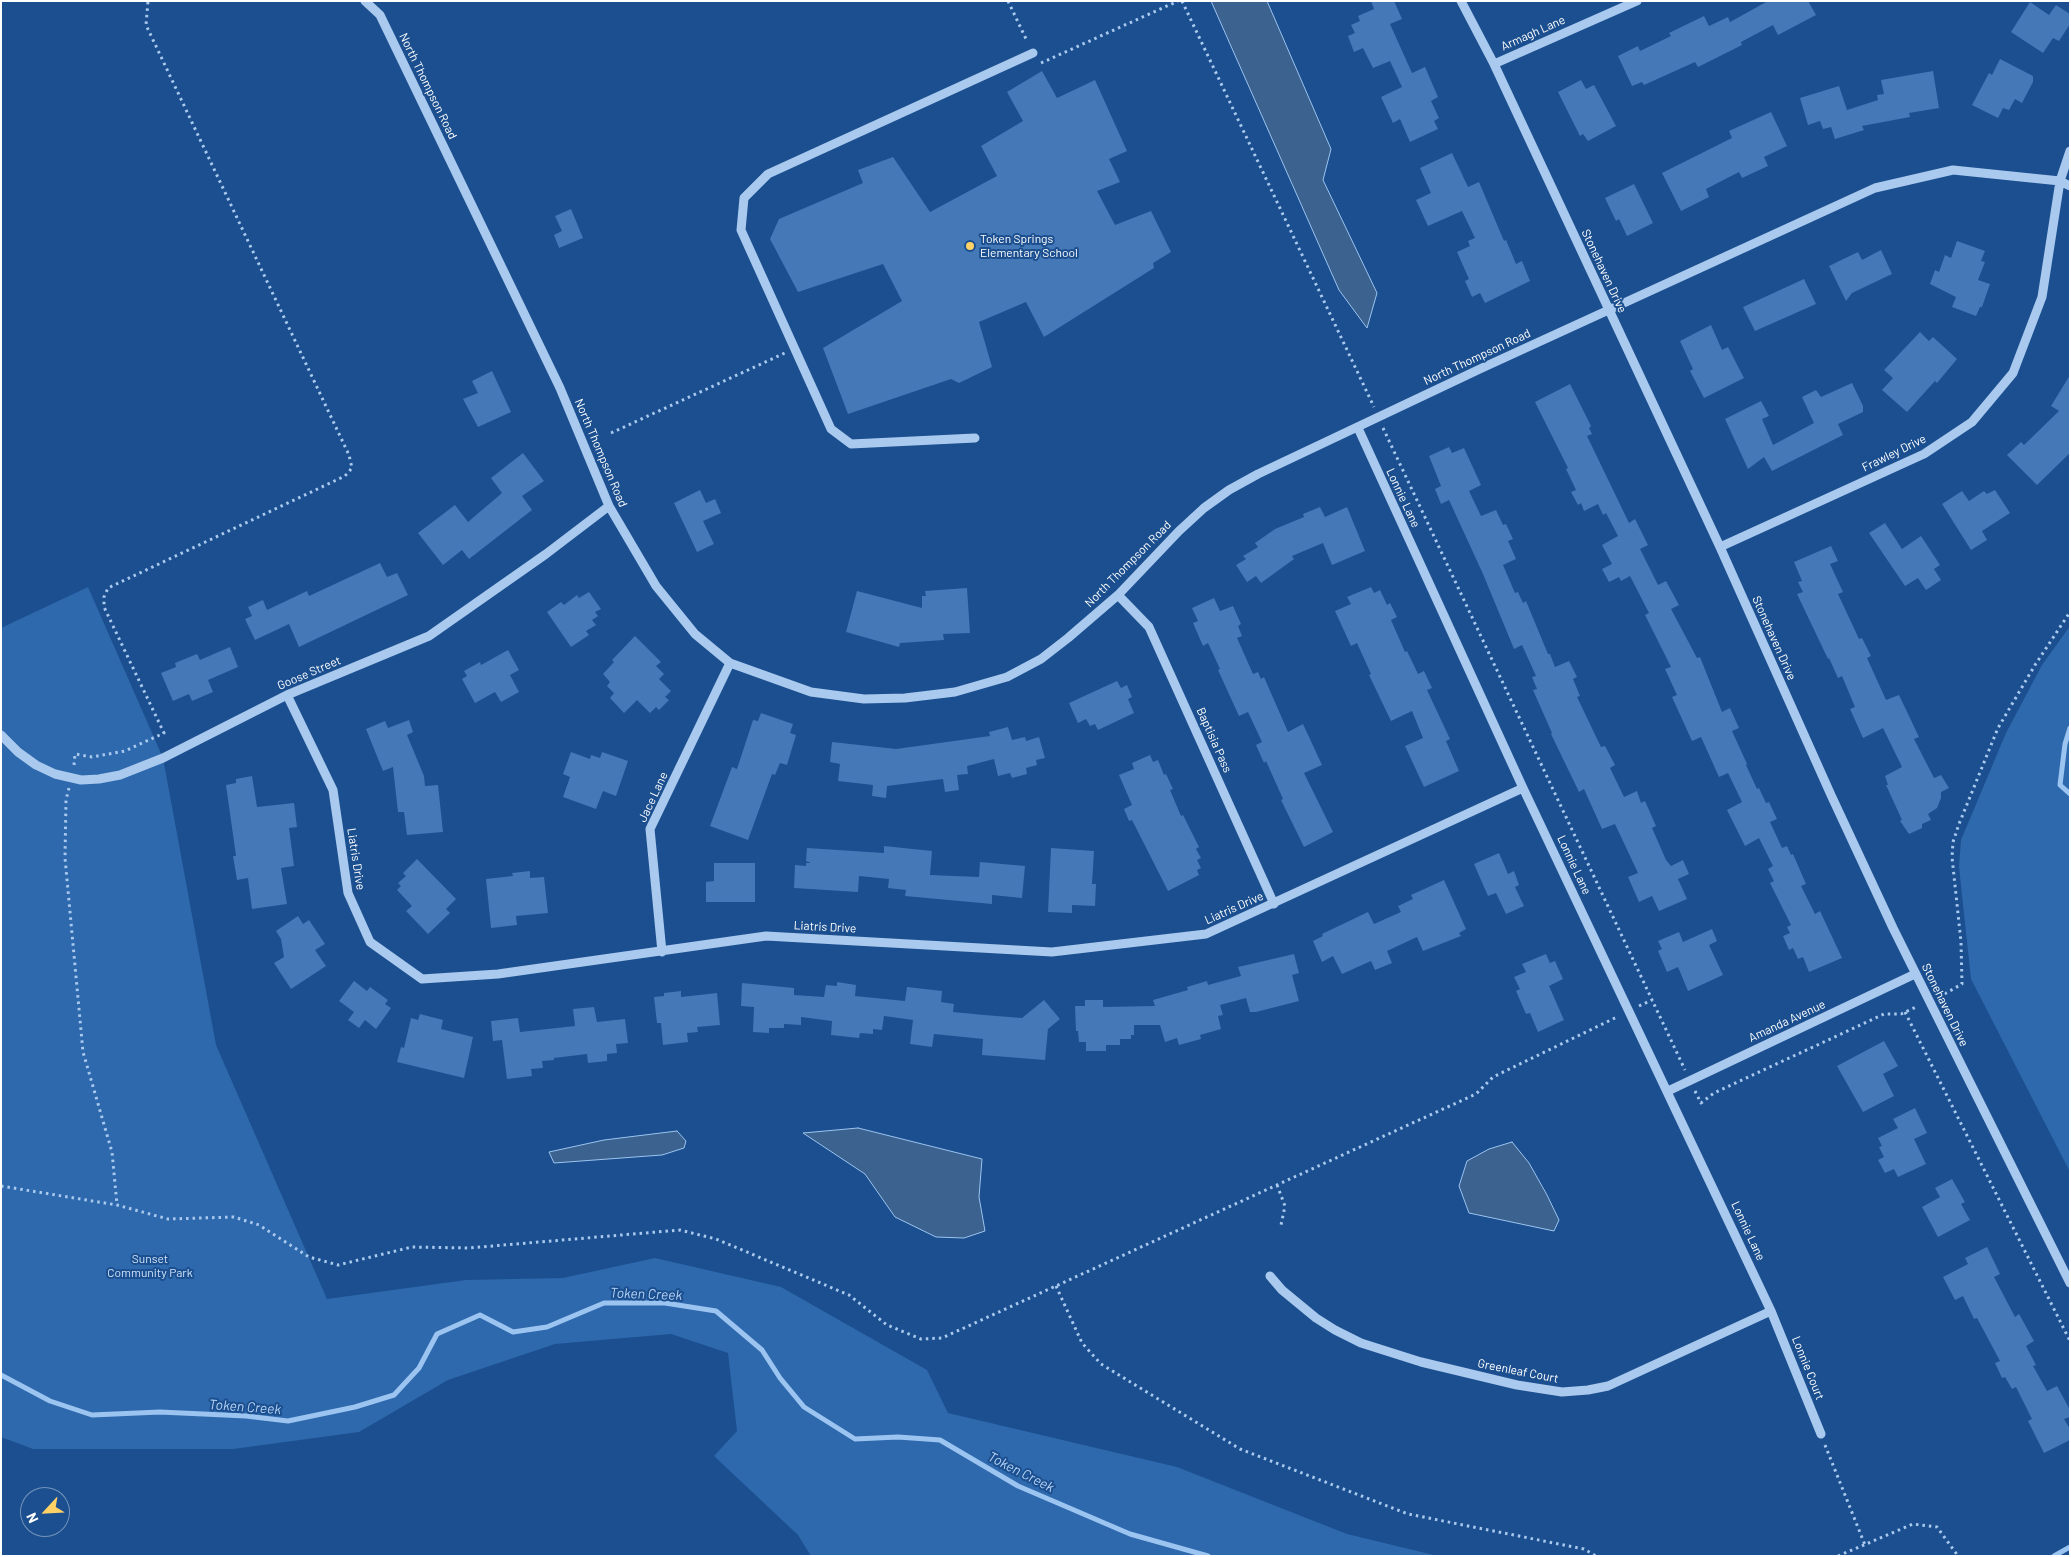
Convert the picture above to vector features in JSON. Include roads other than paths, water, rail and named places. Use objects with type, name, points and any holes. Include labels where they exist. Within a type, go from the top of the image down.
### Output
[{"type":"street","name":"North Thompson Road","points":[[365,1],[380,15],[560,388],[609,506],[656,586],[695,634],[730,664],[811,692],[864,699],[905,698],[955,692],[1007,677],[1041,659],[1068,638],[1118,595],[1179,530],[1204,508],[1229,490],[1258,474],[1608,310],[1874,188],[1953,170],[2060,180],[2070,186]]},
{"type":"street","name":"Stonehaven Drive","points":[[1461,1],[1494,64],[1720,547],[1831,796],[1916,974],[2070,1283]]},
{"type":"street","name":"Armagh Lane","points":[[1494,64],[1637,1]]},
{"type":"street","points":[[975,438],[851,444],[831,430],[741,230],[744,198],[768,174],[1033,53]]},
{"type":"street","name":"Frawley Drive","points":[[1720,547],[1924,454],[1972,422],[2013,372],[2042,297],[2060,180],[2070,151]]},
{"type":"street","name":"Lonnie Lane","points":[[1358,428],[1523,788],[1772,1311]]},
{"type":"street","name":"Goose Street","points":[[1,735],[36,766],[55,774],[72,778],[99,779],[120,775],[163,758],[287,695],[429,636],[546,554],[609,506]]},
{"type":"street","name":"Baptisia Pass","points":[[1118,595],[1149,627],[1274,904]]},
{"type":"street","name":"Jace Lane","points":[[662,952],[650,829],[730,664]]},
{"type":"street","name":"Liatris Drive","points":[[287,695],[333,790],[348,894],[370,942],[422,979],[498,974],[766,936],[1052,952],[1206,934],[1523,788]]},
{"type":"street","name":"Amanda Avenue","points":[[1668,1091],[1916,974]]},
{"type":"street","name":"Greenleaf Court","points":[[1270,1276],[1282,1290],[1316,1318],[1361,1343],[1431,1364],[1517,1385],[1562,1392],[1608,1386],[1772,1311]]},
{"type":"street","name":"Lonnie Court","points":[[1772,1311],[1821,1434]]},
{"type":"waterway","points":[[2070,728],[2065,744],[2060,785],[2070,794]]},
{"type":"waterway","name":"Token Creek","points":[[1,1375],[50,1401],[92,1415],[160,1412],[246,1416],[288,1421],[355,1407],[394,1395],[419,1368],[437,1334],[480,1315],[513,1332],[547,1327],[604,1303],[665,1303],[716,1311],[762,1350],[780,1378],[804,1407],[855,1439],[898,1437],[940,1440],[1018,1486],[1130,1534],[1208,1556]]},
{"type":"waterway","name":"Token Creek","points":[[2054,1556],[2070,1547]]},
{"type":"place","name":"Token Springs Elementary School","points":[[970,246]]},
{"type":"park label","name":"Sunset Community Park","points":[[150,1266]]}]
